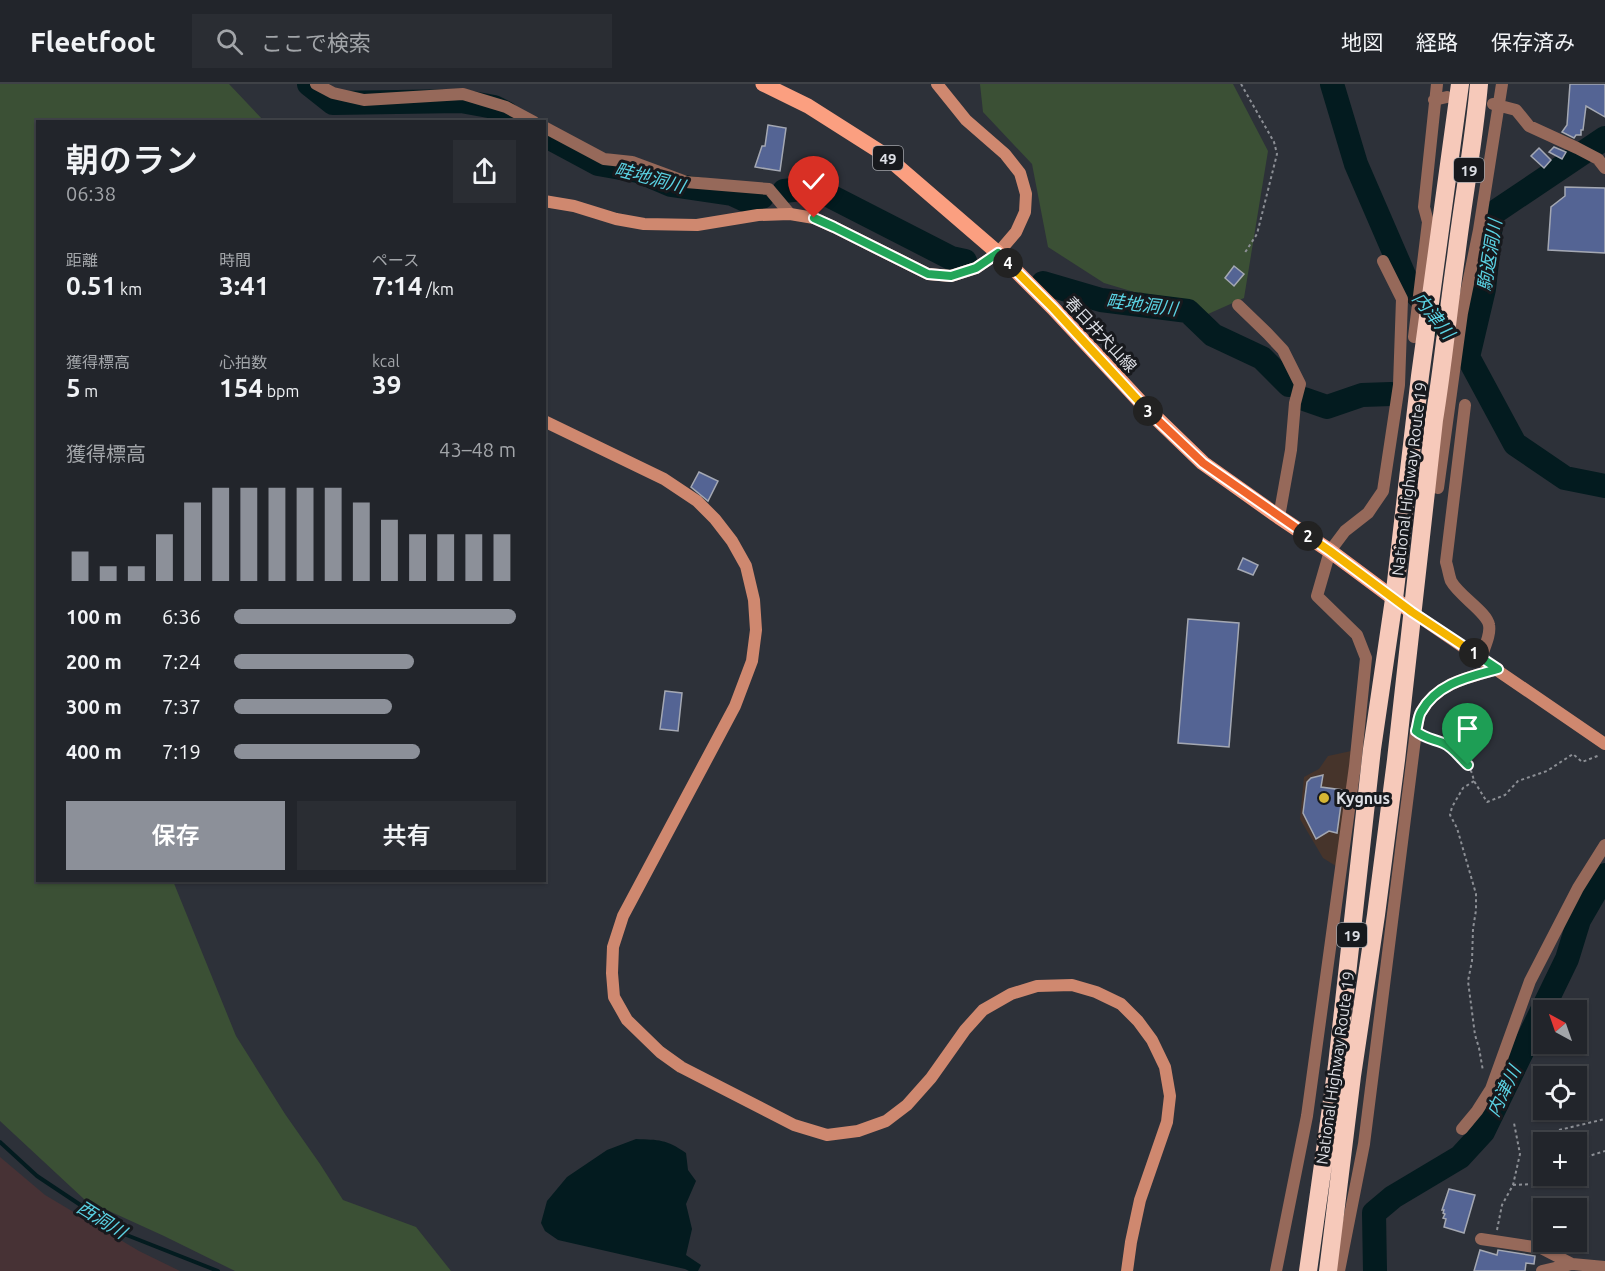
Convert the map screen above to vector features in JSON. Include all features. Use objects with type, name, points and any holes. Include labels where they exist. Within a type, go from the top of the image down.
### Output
[{"type":"highway","name":"National Highway Route 19","points":[[1308,1271],[1336,1065],[1372,749],[1394,599],[1419,343],[1438,249],[1460,84]]},
{"type":"highway","name":"National Highway Route 19","points":[[1328,1271],[1352,1076],[1376,915],[1434,420],[1476,125],[1479,84]]},
{"type":"main road","name":"春日井犬山線","points":[[763,84],[808,106],[882,153],[998,253],[1053,308],[1147,410],[1203,463],[1330,551],[1412,612]]},
{"type":"street","points":[[316,84],[333,93],[364,100],[463,94],[506,107],[530,120]]},
{"type":"street","points":[[546,201],[644,224],[697,225],[758,215],[790,214],[814,218],[928,274],[951,276],[976,268],[998,253],[1016,232],[1025,212],[1026,194],[1020,173],[1005,154],[966,120],[937,84]]},
{"type":"street","points":[[1419,343],[1428,222],[1424,207],[1440,99],[1437,84]]},
{"type":"street","points":[[1438,488],[1462,313],[1479,230],[1496,104],[1502,84]]},
{"type":"street","points":[[1496,104],[1516,110],[1529,126],[1598,159],[1605,168]]},
{"type":"street","points":[[546,128],[604,159],[632,162],[686,182],[769,189],[790,214]]},
{"type":"street","points":[[1276,1271],[1307,1116],[1353,778],[1366,658],[1357,635],[1317,596],[1330,551],[1345,531],[1368,513],[1383,491],[1399,385],[1402,299],[1383,261]]},
{"type":"street","points":[[1238,305],[1283,350],[1300,384],[1295,403],[1291,450],[1280,517]]},
{"type":"street","points":[[1465,405],[1446,562],[1451,581],[1489,623],[1489,632],[1481,658]]},
{"type":"street","points":[[546,422],[664,479],[698,501],[716,519],[732,541],[746,566],[754,600],[756,630],[752,661],[735,706],[623,916],[613,947],[614,997],[627,1020],[660,1052],[681,1066],[794,1125],[827,1135],[858,1131],[886,1121],[907,1105],[932,1078],[965,1030],[983,1010],[1011,994],[1037,986],[1072,985],[1096,992],[1121,1004],[1138,1021],[1152,1041],[1165,1067],[1170,1096],[1167,1122],[1140,1200],[1127,1271]]},
{"type":"street","points":[[1412,612],[1605,744]]},
{"type":"street","points":[[1339,1271],[1364,1144],[1420,713],[1433,696],[1450,684],[1498,669]]},
{"type":"street","points":[[1462,1128],[1477,1111],[1491,1089],[1530,981],[1578,888],[1605,845]]},
{"type":"street","points":[[1481,1239],[1541,1248],[1572,1264]]},
{"type":"street","points":[[1542,1271],[1572,1264],[1605,1267]]},
{"type":"path","points":[[1241,84],[1274,141],[1277,154],[1257,234],[1244,254]]},
{"type":"path","points":[[1416,731],[1422,736],[1444,743],[1453,750],[1468,765],[1474,781],[1487,802],[1505,795],[1518,781],[1547,771],[1573,754],[1582,762],[1605,753]]},
{"type":"path","points":[[1474,781],[1463,788],[1450,815],[1476,894],[1472,962],[1468,981],[1482,1069],[1491,1089]]},
{"type":"path","points":[[1559,1130],[1605,1119]]},
{"type":"path","points":[[1495,1241],[1502,1205],[1513,1185],[1521,1154],[1514,1123]]},
{"type":"path","points":[[1587,1157],[1605,1151]]},
{"type":"path","points":[[1513,1185],[1533,1184]]},
{"type":"shaded area","name":"Kygnus","points":[[1351,751],[1339,868],[1323,858],[1300,819],[1304,777],[1319,769],[1328,756]]},
{"type":"shaded area","points":[[636,1139],[662,1141],[686,1153],[688,1170],[696,1181],[686,1204],[692,1229],[686,1255],[701,1265],[698,1271],[689,1271],[558,1240],[545,1231],[541,1223],[547,1201],[567,1177],[607,1150]]},
{"type":"shaded area","points":[[0,1157],[45,1195],[139,1251],[180,1271],[0,1271]]},
{"type":"green space","points":[[0,84],[229,84],[263,120],[36,120],[36,882],[173,882],[236,1036],[343,1200],[416,1227],[451,1271],[235,1271],[85,1200],[0,1121]]},
{"type":"green space","points":[[980,84],[1233,84],[1268,151],[1244,298],[1208,314],[1104,283],[1048,247],[1032,164],[983,112]]},
{"type":"building","points":[[1570,84],[1605,84],[1605,117],[1586,106],[1583,130],[1581,130],[1581,135],[1576,135],[1574,138],[1562,132],[1567,125]]},
{"type":"building","points":[[768,125],[786,128],[780,171],[755,167],[762,146],[765,146]]},
{"type":"building","points":[[1554,147],[1566,152],[1562,159],[1549,152]]},
{"type":"building","points":[[1539,148],[1551,160],[1544,168],[1531,156]]},
{"type":"building","points":[[1565,187],[1605,188],[1605,253],[1548,250],[1551,207],[1565,196]]},
{"type":"building","points":[[1234,266],[1244,274],[1234,286],[1225,278]]},
{"type":"building","points":[[699,472],[718,481],[708,501],[691,487]]},
{"type":"building","points":[[1243,558],[1258,565],[1253,575],[1238,569]]},
{"type":"building","points":[[1188,619],[1239,623],[1229,747],[1178,743]]},
{"type":"building","points":[[665,691],[682,693],[678,731],[660,729]]},
{"type":"building","points":[[1323,775],[1321,787],[1343,790],[1337,833],[1329,831],[1316,839],[1303,813],[1307,782],[1311,778]]},
{"type":"building","points":[[1449,1189],[1475,1195],[1464,1233],[1444,1227],[1446,1219],[1443,1218],[1445,1214],[1442,1210]]},
{"type":"building","points":[[1480,1250],[1497,1255],[1498,1250],[1535,1256],[1534,1264],[1526,1263],[1525,1271],[1474,1271]]},
{"type":"waterway","name":"畦地洞川","points":[[309,84],[333,103],[461,101],[494,107],[506,113]]},
{"type":"waterway","name":"内津川","points":[[1332,84],[1356,164],[1407,282],[1468,357],[1515,444],[1565,478],[1605,486]]},
{"type":"waterway","name":"畦地洞川","points":[[546,136],[598,164],[638,171],[671,185],[732,194],[747,201],[762,197]]},
{"type":"waterway","name":"駒返洞川","points":[[1468,357],[1484,289],[1492,214],[1605,138]]},
{"type":"waterway","name":"畦地洞川","points":[[784,191],[810,188],[951,258],[965,261]]},
{"type":"waterway","name":"畦地洞川","points":[[1043,283],[1101,300],[1188,311],[1213,335],[1262,358],[1289,385]]},
{"type":"waterway","name":"畦地洞川","points":[[1304,399],[1327,407],[1362,395],[1391,394]]},
{"type":"waterway","name":"内津川","points":[[1375,1271],[1374,1213],[1393,1197],[1460,1157],[1483,1132],[1567,959],[1579,920],[1605,875]]},
{"type":"waterway","name":"内津川","points":[[1593,894],[1605,887]]},
{"type":"waterway","name":"西洞川","points":[[0,1142],[37,1176],[124,1234],[218,1271]]},
{"type":"place","name":"Kygnus","points":[[1324,798]]},
{"type":"route","points":[[814,218],[928,274],[951,276],[976,268],[998,253],[1053,308],[1147,410],[1203,463],[1330,551],[1412,612],[1498,669],[1450,684],[1433,696],[1420,713],[1416,731],[1422,736],[1444,743],[1468,765]]}]
